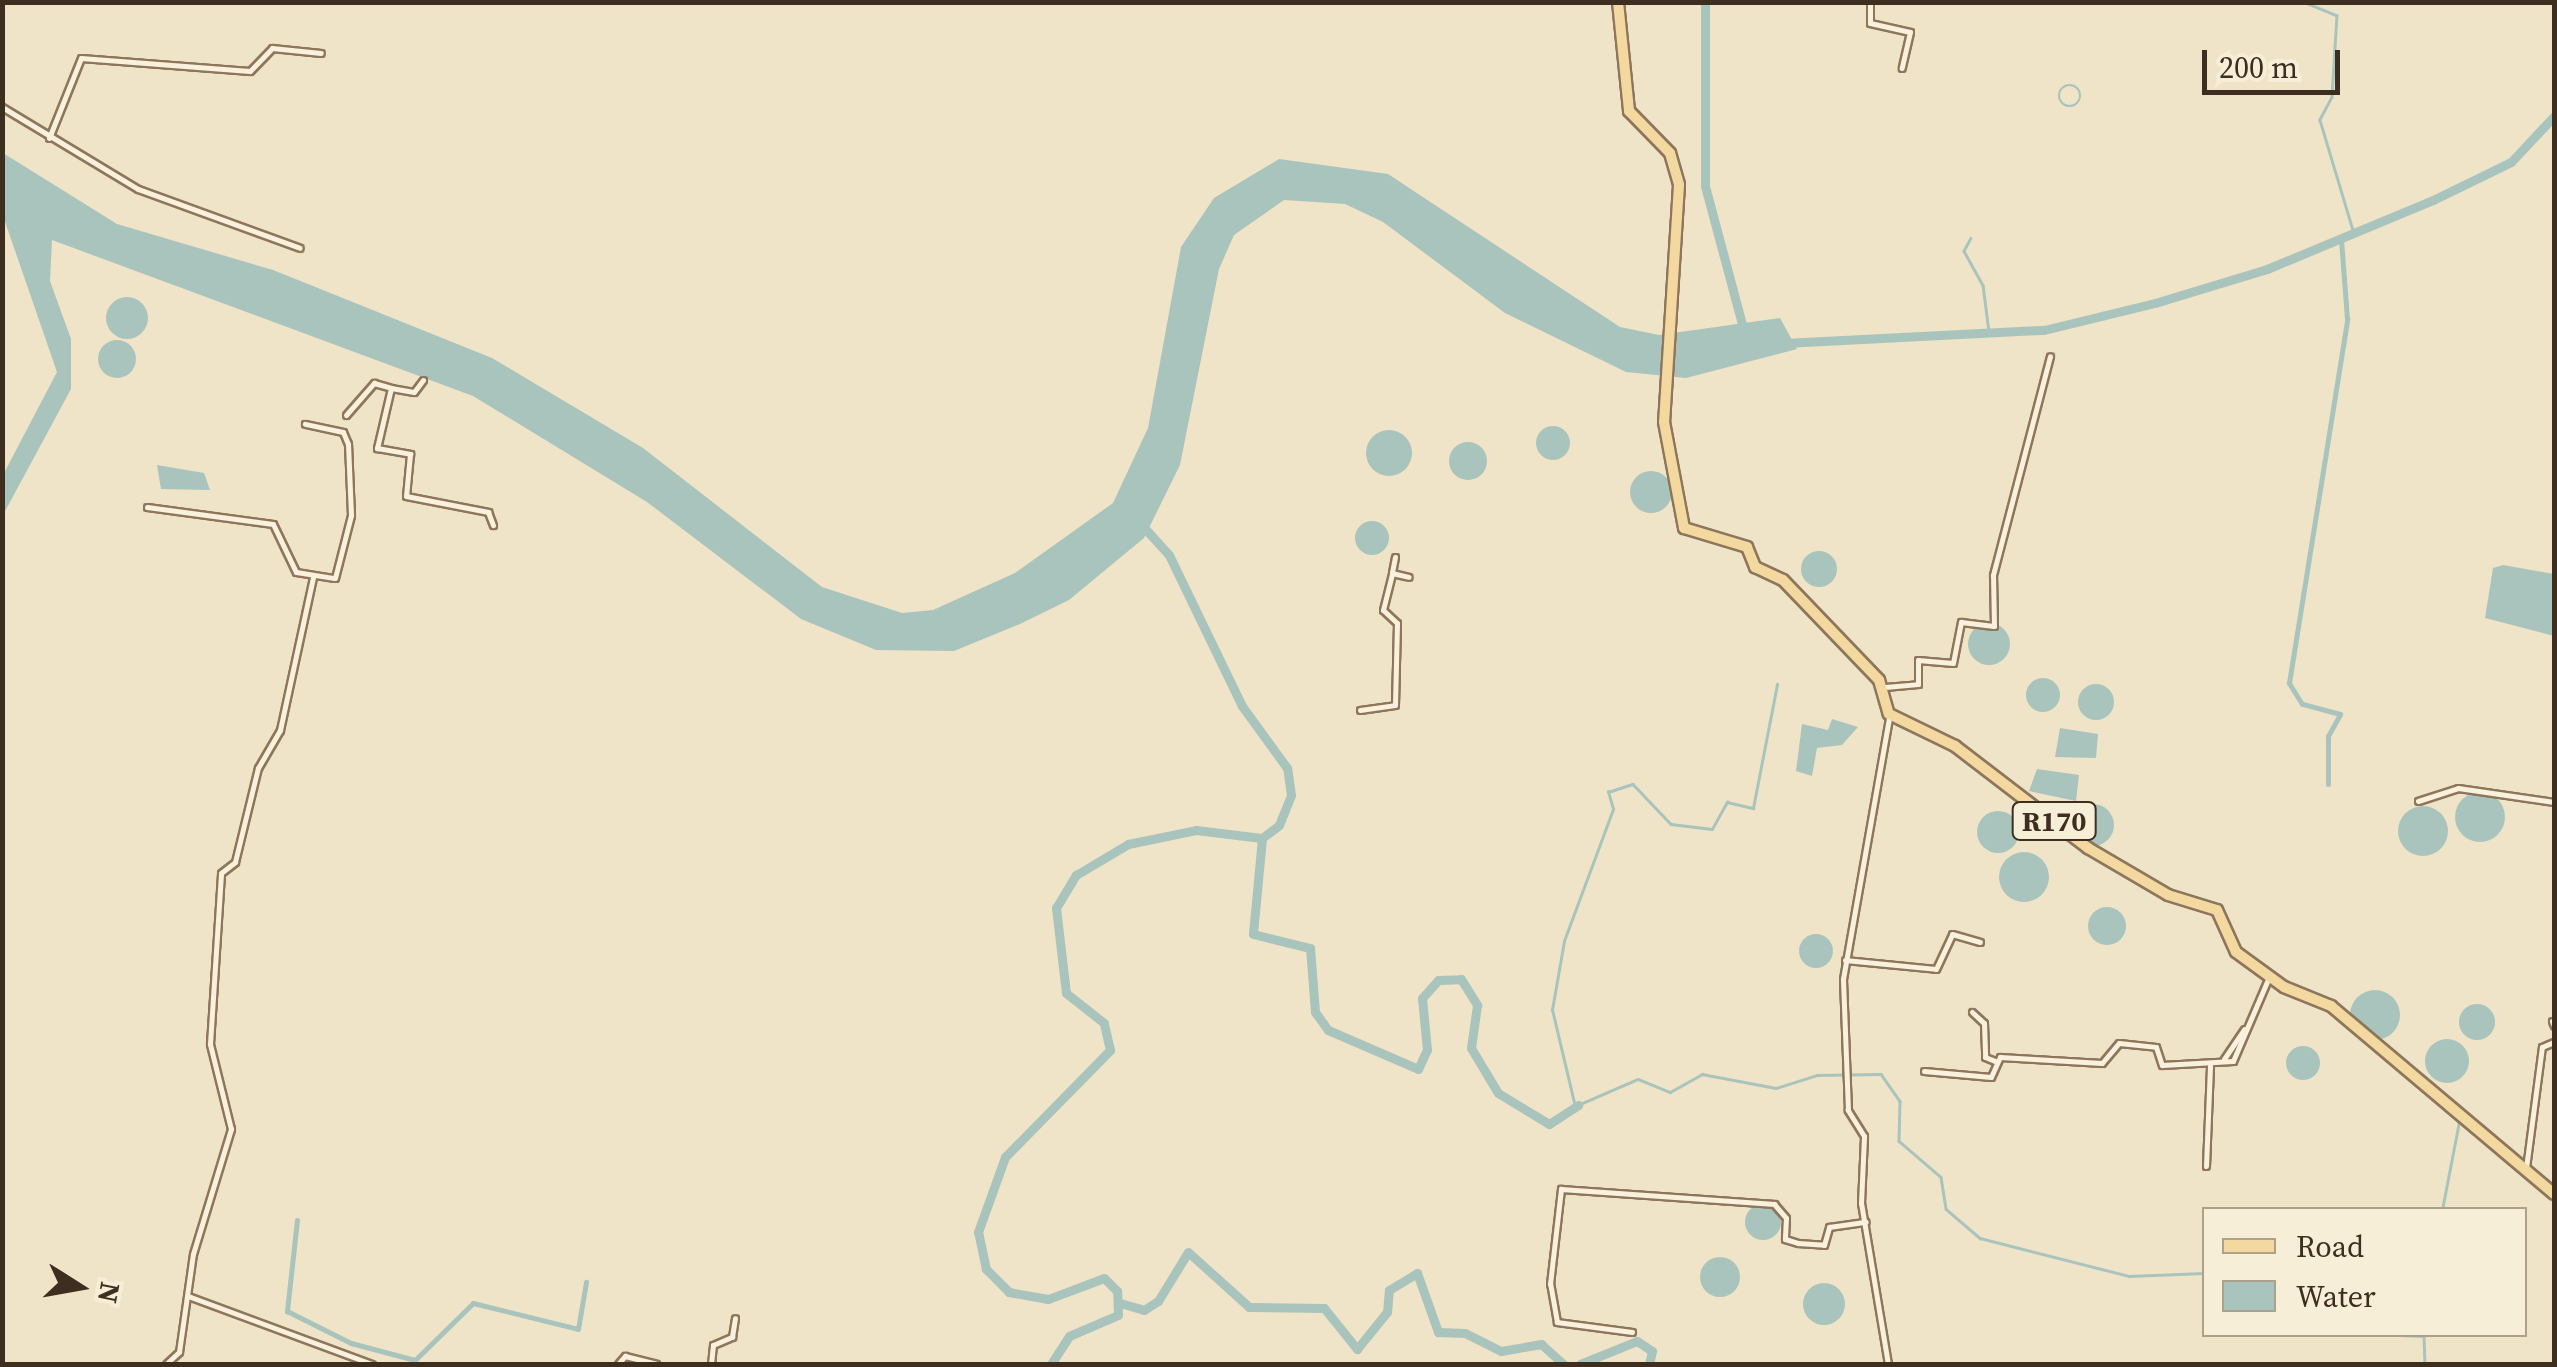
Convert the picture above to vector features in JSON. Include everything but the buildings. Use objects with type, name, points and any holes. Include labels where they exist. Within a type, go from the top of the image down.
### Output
[{"type":"main road","points":[[1618,2],[1629,111],[1663,142],[1678,185],[1666,384],[1684,528],[1747,547],[1755,567],[1788,585],[1885,687],[1889,714]]},
{"type":"main road","name":"R170","points":[[1889,714],[1955,746],[2088,848],[2168,895],[2216,910],[2230,945],[2268,977],[2331,1006],[2554,1194]]},
{"type":"street","points":[[1870,2],[1870,23],[1910,32],[1902,68]]},
{"type":"street","points":[[49,138],[80,58],[250,71],[272,48],[322,53]]},
{"type":"street","points":[[2,106],[138,189],[300,248]]},
{"type":"street","points":[[1885,687],[1918,684],[1918,660],[1954,663],[1961,622],[1994,626],[1993,575],[2050,356]]},
{"type":"street","points":[[346,415],[374,383],[414,392],[423,380]]},
{"type":"street","points":[[390,388],[377,448],[410,454],[406,496],[488,512],[492,525]]},
{"type":"street","points":[[147,507],[273,524],[296,572],[314,578],[338,574],[352,502],[345,435],[305,424]]},
{"type":"street","points":[[1360,710],[1394,708],[1397,623],[1383,610],[1395,557]]},
{"type":"street","points":[[1392,572],[1408,576]]},
{"type":"street","points":[[166,1364],[179,1352],[188,1296],[231,1129],[210,1044],[221,873],[235,862],[258,768],[280,730],[314,578]]},
{"type":"street","points":[[1888,1364],[1866,1222],[1864,1136],[1848,1110],[1844,960],[1874,838],[1889,714]]},
{"type":"street","points":[[2418,800],[2458,788],[2554,802]]},
{"type":"street","points":[[1844,960],[1936,968],[1952,934],[1980,942]]},
{"type":"street","points":[[1972,1012],[1984,1023],[1985,1058],[1995,1061],[2102,1063],[2119,1042],[2156,1047],[2162,1065],[2210,1065],[2231,1057],[2268,977]]},
{"type":"street","points":[[2526,1168],[2542,1047],[2554,1042]]},
{"type":"street","points":[[1924,1071],[1991,1076],[1995,1061]]},
{"type":"street","points":[[2206,1166],[2210,1065]]},
{"type":"street","points":[[1632,1332],[1556,1322],[1550,1284],[1561,1189],[1774,1204],[1786,1218],[1785,1240],[1798,1243],[1824,1244],[1829,1227],[1866,1222]]},
{"type":"street","points":[[188,1296],[372,1364]]},
{"type":"street","points":[[711,1364],[713,1345],[732,1337],[735,1318]]},
{"type":"street","points":[[618,1364],[625,1356],[656,1364]]},
{"type":"water","points":[[3,153],[117,224],[273,270],[492,358],[643,448],[822,587],[902,613],[933,610],[1015,573],[1113,503],[1148,428],[1181,247],[1214,198],[1279,159],[1388,174],[1620,327],[1659,335],[1780,318],[1797,349],[1686,378],[1626,372],[1505,313],[1383,222],[1345,204],[1284,200],[1234,235],[1219,269],[1180,465],[1144,538],[1069,600],[1020,624],[954,651],[876,650],[801,619],[647,502],[473,396],[52,240],[50,281],[71,339],[71,389],[3,515],[3,475],[57,372],[3,216]]},
{"type":"water","points":[[127,297],[142,303],[148,318],[142,333],[127,339],[112,333],[106,318],[112,303]]},
{"type":"water","points":[[117,340],[131,345],[136,359],[131,373],[117,378],[103,373],[98,359],[103,345]]},
{"type":"water","points":[[1553,426],[1565,431],[1570,443],[1565,455],[1553,460],[1541,455],[1536,443],[1541,431]]},
{"type":"water","points":[[1389,430],[1405,437],[1412,453],[1405,469],[1389,476],[1373,469],[1366,453],[1373,437]]},
{"type":"water","points":[[1468,442],[1481,448],[1487,461],[1481,474],[1468,480],[1455,474],[1449,461],[1455,448]]},
{"type":"water","points":[[157,465],[204,473],[210,490],[161,489]]},
{"type":"water","points":[[1651,471],[1666,477],[1672,492],[1666,507],[1651,513],[1636,507],[1630,492],[1636,477]]},
{"type":"water","points":[[1372,521],[1384,526],[1389,538],[1384,550],[1372,555],[1360,550],[1355,538],[1360,526]]},
{"type":"water","points":[[1819,551],[1832,556],[1837,569],[1832,582],[1819,587],[1806,582],[1801,569],[1806,556]]},
{"type":"water","points":[[2503,565],[2554,574],[2554,636],[2485,618],[2493,568]]},
{"type":"water","points":[[1989,623],[2004,629],[2010,644],[2004,659],[1989,665],[1974,659],[1968,644],[1974,629]]},
{"type":"water","points":[[2043,678],[2055,683],[2060,695],[2055,707],[2043,712],[2031,707],[2026,695],[2031,683]]},
{"type":"water","points":[[2096,684],[2109,689],[2114,702],[2109,715],[2096,720],[2083,715],[2078,702],[2083,689]]},
{"type":"water","points":[[1832,719],[1858,727],[1842,745],[1817,748],[1812,776],[1796,771],[1802,724],[1828,730]]},
{"type":"water","points":[[2060,728],[2098,734],[2096,758],[2055,757]]},
{"type":"water","points":[[2037,769],[2079,775],[2076,801],[2029,791]]},
{"type":"water","points":[[2480,792],[2498,799],[2505,817],[2498,835],[2480,842],[2462,835],[2455,817],[2462,799]]},
{"type":"water","points":[[2093,804],[2108,810],[2114,825],[2108,840],[2093,846],[2078,840],[2072,825],[2078,810]]},
{"type":"water","points":[[2423,806],[2440,814],[2448,831],[2440,848],[2423,856],[2406,848],[2398,831],[2406,814]]},
{"type":"water","points":[[1998,811],[2013,817],[2019,832],[2013,847],[1998,853],[1983,847],[1977,832],[1983,817]]},
{"type":"water","points":[[2024,852],[2042,859],[2049,877],[2042,895],[2024,902],[2006,895],[1999,877],[2006,859]]},
{"type":"water","points":[[2107,907],[2120,913],[2126,926],[2120,939],[2107,945],[2094,939],[2088,926],[2094,913]]},
{"type":"water","points":[[1816,934],[1828,939],[1833,951],[1828,963],[1816,968],[1804,963],[1799,951],[1804,939]]},
{"type":"water","points":[[2375,990],[2393,997],[2400,1015],[2393,1033],[2375,1040],[2357,1033],[2350,1015],[2357,997]]},
{"type":"water","points":[[2477,1004],[2490,1009],[2495,1022],[2490,1035],[2477,1040],[2464,1035],[2459,1022],[2464,1009]]},
{"type":"water","points":[[2447,1039],[2463,1045],[2469,1061],[2463,1077],[2447,1083],[2431,1077],[2425,1061],[2431,1045]]},
{"type":"water","points":[[2303,1046],[2315,1051],[2320,1063],[2315,1075],[2303,1080],[2291,1075],[2286,1063],[2291,1051]]},
{"type":"water","points":[[1763,1204],[1776,1209],[1781,1222],[1776,1235],[1763,1240],[1750,1235],[1745,1222],[1750,1209]]},
{"type":"water","points":[[1720,1257],[1734,1263],[1740,1277],[1734,1291],[1720,1297],[1706,1291],[1700,1277],[1706,1263]]},
{"type":"water","points":[[1824,1283],[1839,1289],[1845,1304],[1839,1319],[1824,1325],[1809,1319],[1803,1304],[1809,1289]]},
{"type":"waterway","points":[[1705,2],[1705,186],[1744,332]]},
{"type":"waterway","points":[[2304,2],[2337,15],[2332,97],[2320,120],[2354,233]]},
{"type":"waterway","points":[[2070,85],[2078,88],[2081,96],[2078,104],[2070,107],[2062,104],[2059,96],[2062,88],[2070,85]]},
{"type":"waterway","points":[[1784,343],[2044,330],[2155,303],[2267,269],[2433,200],[2511,162],[2554,116]]},
{"type":"waterway","points":[[1971,238],[1964,251],[1983,285],[1989,332]]},
{"type":"waterway","points":[[2328,784],[2328,736],[2340,714],[2302,704],[2289,683],[2347,319],[2341,239]]},
{"type":"waterway","points":[[1051,1364],[1069,1336],[1118,1315],[1117,1291],[1104,1278],[1048,1299],[1009,1292],[986,1269],[978,1232],[1005,1157],[1110,1050],[1104,1023],[1066,993],[1056,908],[1076,875],[1128,844],[1196,830],[1262,838],[1279,825],[1291,795],[1287,768],[1242,706],[1169,555],[1140,523]]},
{"type":"waterway","points":[[1575,1107],[1552,1010],[1564,941],[1613,809],[1608,792],[1633,784],[1671,824],[1712,829],[1727,802],[1753,808],[1777,684]]},
{"type":"waterway","points":[[1262,838],[1253,934],[1310,948],[1315,1012],[1328,1030],[1418,1069],[1427,1050],[1422,998],[1438,980],[1461,979],[1477,1005],[1471,1048],[1498,1093],[1549,1124],[1578,1105]]},
{"type":"waterway","points":[[1578,1105],[1638,1079],[1670,1092],[1702,1074],[1776,1088],[1817,1075],[1881,1074],[1900,1101],[1899,1141],[1941,1177],[1946,1209],[1980,1238],[2129,1276],[2202,1273]]},
{"type":"waterway","points":[[2443,1207],[2459,1122]]},
{"type":"waterway","points":[[297,1220],[287,1311],[351,1343],[415,1360],[473,1303],[578,1329],[586,1282]]},
{"type":"waterway","points":[[1120,1303],[1144,1310],[1158,1301],[1188,1252],[1249,1307],[1324,1308],[1357,1349],[1387,1312],[1389,1290],[1417,1273],[1438,1332],[1465,1333],[1501,1351],[1541,1344],[1563,1364]]},
{"type":"waterway","points":[[2424,1337],[2425,1364]]},
{"type":"waterway","points":[[1580,1364],[1637,1341],[1652,1351],[1649,1364]]}]
